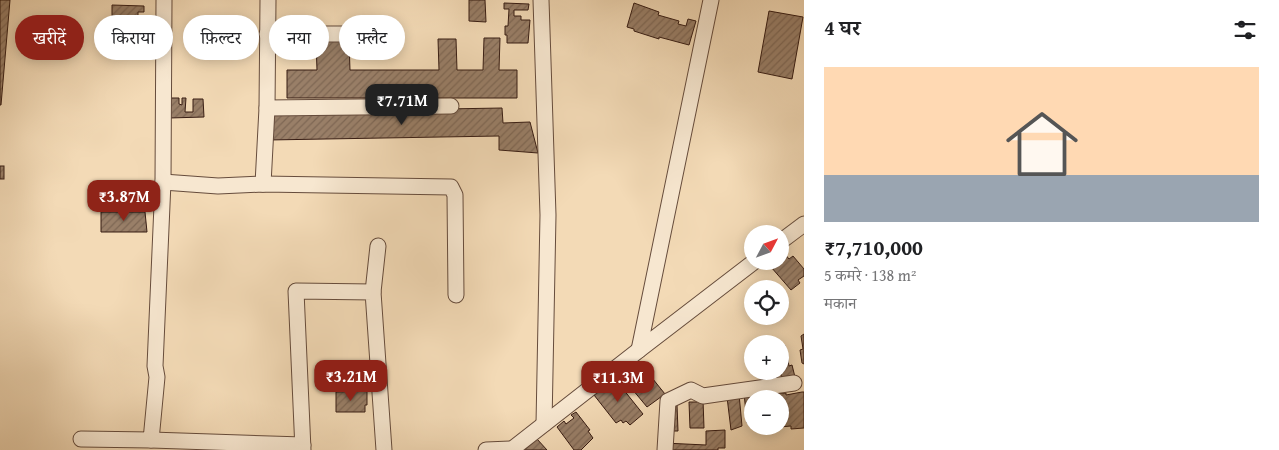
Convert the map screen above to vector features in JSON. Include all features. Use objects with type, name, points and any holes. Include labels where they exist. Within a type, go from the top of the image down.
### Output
[{"type":"street","points":[[151,440],[157,377],[155,366],[163,182],[164,0]]},
{"type":"street","points":[[263,184],[267,108],[268,0]]},
{"type":"street","points":[[541,0],[548,215],[544,424]]},
{"type":"street","points":[[639,350],[711,0]]},
{"type":"street","points":[[267,34],[339,34]]},
{"type":"street","points":[[267,108],[451,106]]},
{"type":"street","points":[[163,182],[218,186],[263,184],[451,187],[455,195],[456,295]]},
{"type":"street","points":[[789,235],[804,224]]},
{"type":"street","points":[[378,246],[373,292],[384,450]]},
{"type":"street","points":[[486,450],[512,450],[744,269]]},
{"type":"street","points":[[81,439],[151,440],[303,447],[296,291],[373,292]]},
{"type":"street","points":[[665,450],[668,401],[691,390],[703,396],[794,383]]},
{"type":"building","points":[[0,0],[10,0],[1,105],[0,105]]},
{"type":"building","points":[[469,0],[485,0],[486,22],[469,21]]},
{"type":"building","points":[[504,3],[529,4],[528,10],[514,10],[514,16],[521,16],[521,20],[530,20],[528,43],[507,43],[505,26],[508,26],[509,9],[504,9]]},
{"type":"building","points":[[634,3],[659,12],[658,15],[679,21],[678,24],[686,26],[688,19],[696,21],[689,45],[659,37],[659,39],[627,27]]},
{"type":"building","points":[[112,5],[144,6],[144,12],[138,12],[138,15],[112,15]]},
{"type":"building","points":[[769,11],[803,17],[792,79],[758,72]]},
{"type":"building","points":[[484,38],[500,38],[499,70],[517,70],[517,98],[287,98],[287,70],[317,70],[317,60],[329,60],[329,41],[339,41],[339,60],[350,60],[350,70],[439,70],[438,39],[456,39],[457,70],[483,70]]},
{"type":"building","points":[[167,98],[179,98],[179,104],[182,105],[182,98],[186,98],[185,112],[193,112],[193,99],[203,99],[204,117],[169,118]]},
{"type":"building","points":[[502,108],[503,123],[530,122],[538,153],[499,150],[499,136],[268,140],[268,112]]},
{"type":"building","points":[[0,166],[4,166],[4,179],[0,179]]},
{"type":"building","points":[[101,212],[145,212],[147,232],[101,232]]},
{"type":"building","points":[[793,256],[804,269],[804,276],[798,280],[800,283],[791,290],[789,288],[789,280],[782,280],[774,270],[789,270],[789,259]]},
{"type":"building","points":[[804,334],[804,364],[802,363],[800,350],[803,349],[801,336]]},
{"type":"building","points":[[640,363],[665,394],[647,407],[623,378],[627,375],[625,371],[634,364],[636,366]]},
{"type":"building","points":[[792,365],[795,377],[789,378],[789,366]]},
{"type":"building","points":[[615,379],[643,414],[630,425],[626,421],[623,423],[621,420],[616,423],[594,395]]},
{"type":"building","points":[[367,391],[365,412],[336,412],[336,392]]},
{"type":"building","points":[[804,392],[804,428],[791,429],[791,426],[789,426],[789,394]]},
{"type":"building","points":[[739,394],[742,426],[731,430],[727,397]]},
{"type":"building","points":[[697,400],[703,400],[704,428],[690,428],[689,402],[697,402]]},
{"type":"building","points":[[677,405],[678,431],[665,431],[664,406]]},
{"type":"building","points":[[576,412],[590,430],[588,431],[593,438],[581,450],[574,450],[557,427],[564,421],[566,424],[574,418],[571,415]]},
{"type":"building","points":[[725,430],[725,448],[718,448],[718,450],[664,450],[664,443],[706,445],[706,431]]},
{"type":"building","points":[[537,439],[547,450],[524,450]]}]
